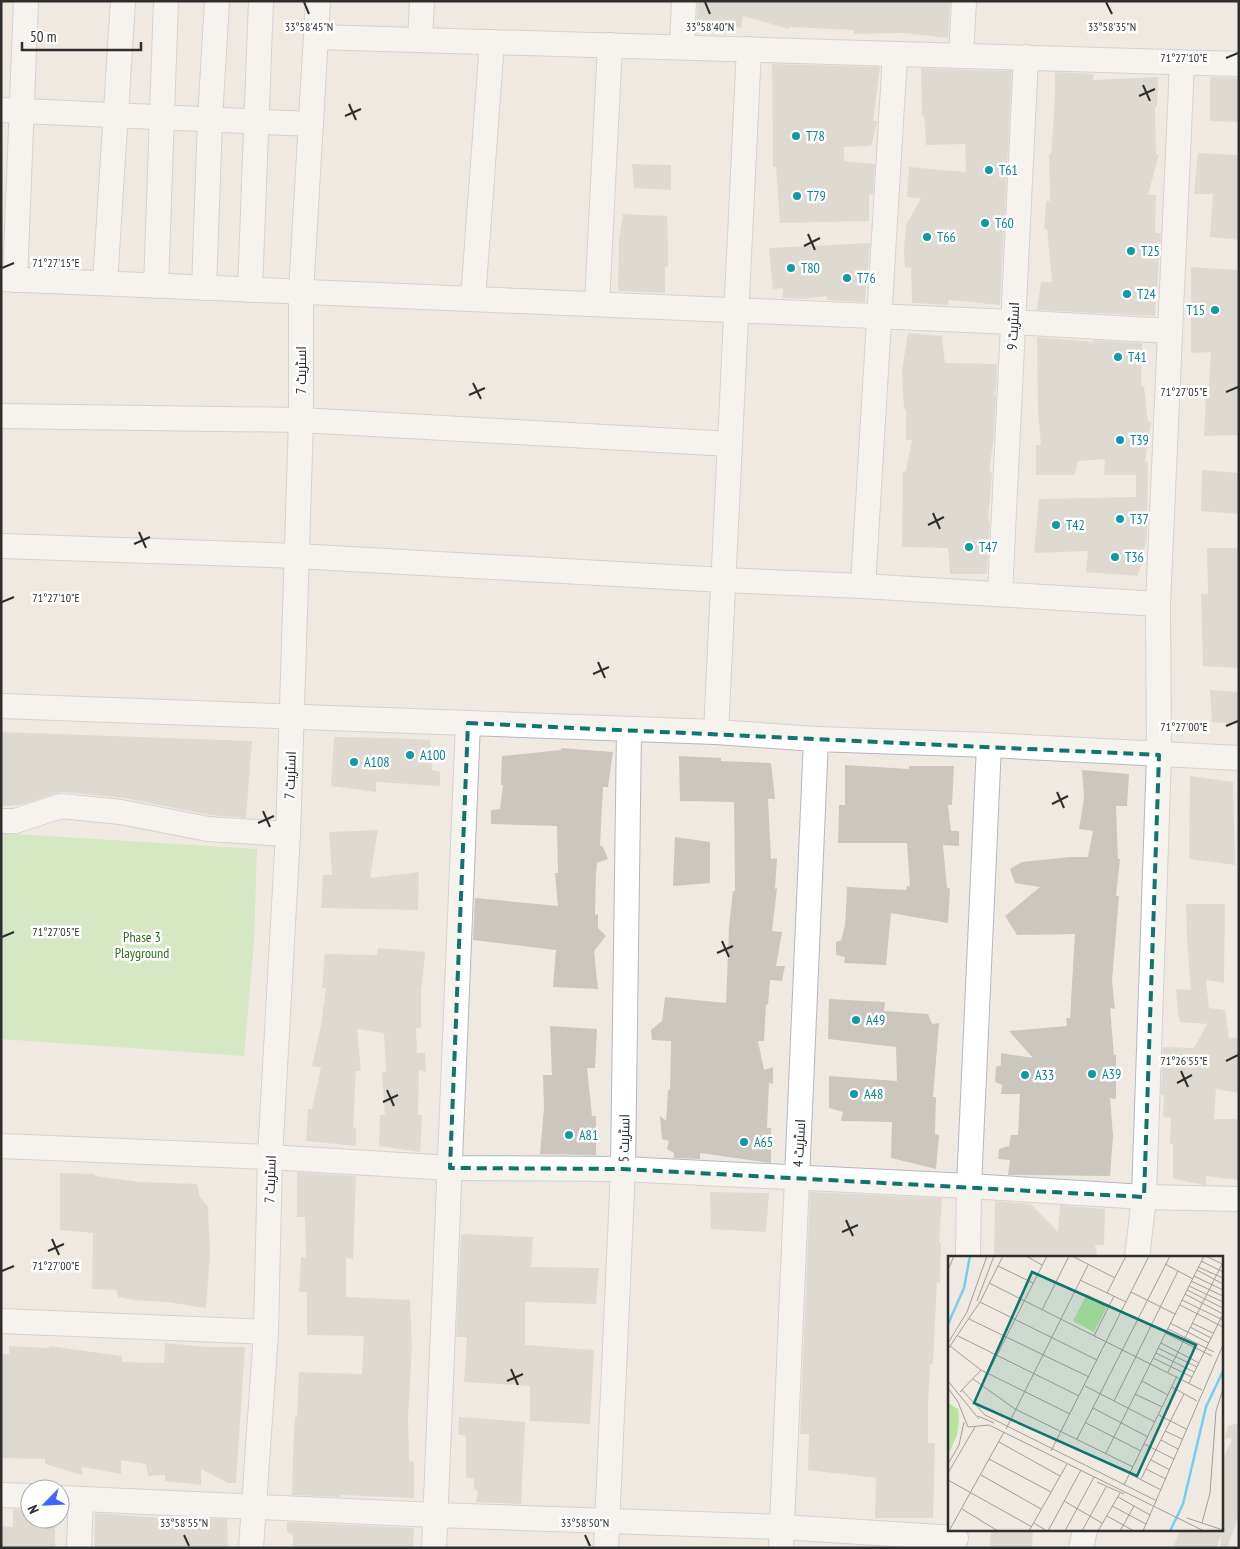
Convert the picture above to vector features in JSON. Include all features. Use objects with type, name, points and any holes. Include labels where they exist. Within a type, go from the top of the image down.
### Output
[{"type":"street","points":[[26,1],[12,110],[8,279],[1170,330]]},
{"type":"street","points":[[105,284],[123,1]]},
{"type":"street","points":[[156,286],[166,1]]},
{"type":"street","points":[[204,288],[210,119],[217,1]]},
{"type":"street","points":[[250,290],[261,1]]},
{"type":"street","name":"اسٹریٹ 7","points":[[251,1548],[266,1332],[270,1157],[288,834],[301,420],[301,292],[318,1]]},
{"type":"street","points":[[420,40],[422,1]]},
{"type":"street","points":[[682,46],[684,1]]},
{"type":"street","points":[[961,56],[964,1]]},
{"type":"street","points":[[316,37],[682,46],[1239,64]]},
{"type":"street","points":[[473,299],[492,42]]},
{"type":"street","points":[[598,304],[610,45]]},
{"type":"street","points":[[716,732],[749,49]]},
{"type":"street","points":[[863,586],[895,54]]},
{"type":"street","name":"اسٹریٹ 9","points":[[1000,594],[1026,58]]},
{"type":"street","points":[[1137,1256],[1144,1197],[1159,755],[1158,604],[1182,63]]},
{"type":"street","points":[[12,110],[311,124]]},
{"type":"street","points":[[1,416],[301,420],[730,444]]},
{"type":"street","points":[[1,546],[297,556],[863,586],[1158,604]]},
{"type":"street","points":[[1,706],[716,732],[816,739],[989,745],[1239,758]]},
{"type":"street","points":[[434,1548],[468,723]]},
{"type":"street","name":"اسٹریٹ 5","points":[[606,1548],[623,1169],[629,729]]},
{"type":"street","name":"اسٹریٹ 4","points":[[781,1537],[816,739]]},
{"type":"street","points":[[968,1256],[989,745]]},
{"type":"street","points":[[1,821],[15,821],[61,806],[121,812],[208,829],[288,834]]},
{"type":"street","points":[[1,1146],[270,1157],[450,1168],[623,1169],[970,1186],[1144,1197],[1239,1199]]},
{"type":"street","points":[[1,1320],[266,1332]]},
{"type":"street","points":[[1,1495],[20,1496]]},
{"type":"street","points":[[79,1548],[71,1498],[607,1521],[781,1537],[956,1539]]},
{"type":"street","points":[[1081,1548],[1085,1532]]},
{"type":"highlighted area","points":[[468,723],[1159,755],[1144,1197],[623,1169],[450,1168]]},
{"type":"green space","name":"Phase 3 Playground","points":[[1,833],[257,849],[254,943],[244,1056],[1,1039]]},
{"type":"building","points":[[698,1],[950,1],[948,38],[903,33],[854,34],[854,30],[789,27],[789,29],[743,16],[741,28],[697,20]]},
{"type":"building","points":[[772,64],[880,67],[873,121],[877,121],[877,123],[871,146],[844,147],[844,161],[875,164],[873,194],[869,195],[869,221],[780,223],[776,167],[773,167]]},
{"type":"building","points":[[921,68],[1012,71],[1000,305],[949,300],[948,305],[912,303],[911,267],[905,268],[906,225],[921,198],[907,197],[909,167],[966,172],[965,144],[926,145],[924,116],[922,115]]},
{"type":"building","points":[[1055,72],[1094,74],[1093,80],[1158,77],[1157,107],[1155,107],[1156,154],[1159,154],[1148,195],[1156,195],[1155,233],[1161,233],[1155,316],[1037,310],[1041,282],[1052,282],[1047,229],[1044,229],[1046,201],[1050,201],[1049,154],[1051,154]]},
{"type":"building","points":[[1210,77],[1239,78],[1239,122],[1210,121]]},
{"type":"building","points":[[1198,153],[1239,155],[1239,240],[1210,237],[1213,194],[1194,194]]},
{"type":"building","points":[[632,164],[671,165],[671,190],[634,188]]},
{"type":"building","points":[[623,214],[667,216],[668,267],[665,267],[665,293],[618,291],[619,239]]},
{"type":"building","points":[[870,243],[865,302],[827,300],[827,296],[803,299],[783,298],[783,288],[773,289],[769,248]]},
{"type":"building","points":[[1191,267],[1239,270],[1239,435],[1204,436],[1211,352],[1191,353]]},
{"type":"building","points":[[908,333],[942,336],[945,363],[997,364],[994,395],[996,395],[994,436],[989,473],[992,472],[988,521],[990,521],[987,574],[950,574],[948,548],[902,547],[903,471],[906,471],[912,440],[906,440],[906,409],[904,409],[902,370]]},
{"type":"building","points":[[1037,337],[1094,342],[1093,340],[1142,343],[1141,386],[1144,386],[1148,422],[1151,422],[1145,462],[1148,462],[1147,538],[1138,576],[1086,572],[1088,551],[1034,553],[1039,499],[1136,497],[1136,475],[1104,475],[1105,459],[1078,461],[1075,475],[1036,475],[1036,445],[1041,445],[1038,412]]},
{"type":"building","points":[[1202,470],[1239,473],[1239,514],[1201,511]]},
{"type":"building","points":[[1207,548],[1239,548],[1239,668],[1203,666],[1201,594],[1208,594]]},
{"type":"building","points":[[1210,690],[1239,692],[1239,724],[1212,722]]},
{"type":"building","points":[[1,732],[252,741],[246,818],[210,815],[124,798],[62,792],[20,805],[1,806]]},
{"type":"building","points":[[334,737],[430,740],[432,770],[440,772],[440,786],[376,782],[376,792],[331,786]]},
{"type":"building","points":[[561,748],[613,752],[608,787],[603,787],[600,845],[603,847],[608,859],[597,863],[596,872],[595,915],[598,914],[598,928],[606,936],[594,951],[598,989],[553,987],[556,950],[473,940],[475,898],[558,906],[555,873],[558,873],[557,826],[491,824],[491,810],[500,809],[503,785],[501,785],[502,756],[561,750]]},
{"type":"building","points":[[679,756],[721,758],[721,761],[771,763],[775,799],[768,799],[771,859],[777,858],[775,889],[777,888],[772,931],[782,932],[776,966],[785,966],[782,981],[770,980],[768,1005],[766,1004],[764,1041],[758,1041],[764,1070],[773,1067],[773,1084],[769,1083],[767,1128],[771,1128],[771,1163],[700,1153],[700,1159],[674,1158],[674,1153],[667,1149],[669,1141],[662,1139],[660,1116],[666,1121],[668,1090],[670,1090],[671,1041],[652,1040],[651,1030],[662,1021],[665,997],[726,1003],[729,927],[733,891],[735,891],[734,802],[680,801]]},
{"type":"building","points":[[845,765],[909,769],[909,766],[954,766],[952,805],[948,805],[951,831],[959,831],[959,846],[943,845],[947,888],[950,888],[948,923],[891,913],[886,965],[844,963],[845,957],[836,955],[836,942],[841,940],[845,926],[847,887],[906,890],[907,886],[910,886],[907,843],[838,843],[839,805],[845,805]]},
{"type":"building","points":[[1082,770],[1129,774],[1127,806],[1116,806],[1118,859],[1120,859],[1116,896],[1119,896],[1112,980],[1115,1009],[1110,1008],[1114,1055],[1116,1055],[1116,1099],[1110,1098],[1113,1136],[1110,1176],[1008,1175],[1010,1160],[998,1159],[999,1149],[1009,1146],[1011,1135],[1018,1135],[1020,1094],[1001,1094],[1002,1085],[995,1082],[996,1067],[1001,1065],[1001,1053],[1033,1058],[1009,1031],[1067,1026],[1066,1018],[1070,1018],[1075,934],[1017,935],[1005,916],[1040,887],[1015,883],[1010,869],[1022,862],[1088,857],[1093,831],[1079,829],[1084,798]]},
{"type":"building","points":[[1190,776],[1233,782],[1235,865],[1189,859]]},
{"type":"building","points":[[378,830],[370,878],[419,872],[418,910],[321,908],[323,875],[332,875],[329,832]]},
{"type":"building","points":[[675,837],[710,842],[710,883],[673,886]]},
{"type":"building","points":[[1186,904],[1225,904],[1224,983],[1206,980],[1209,1008],[1225,1010],[1229,1038],[1239,1038],[1239,1093],[1216,1089],[1214,1119],[1239,1119],[1239,1180],[1206,1176],[1206,1185],[1173,1179],[1173,1144],[1170,1144],[1171,1118],[1163,1117],[1164,1095],[1161,1095],[1163,1047],[1194,1048],[1207,1024],[1180,1022],[1178,1013],[1176,989],[1191,990]]},
{"type":"building","points":[[378,948],[425,952],[421,986],[421,1028],[416,1028],[417,1053],[425,1053],[426,1072],[419,1070],[418,1115],[422,1115],[420,1152],[379,1146],[380,1115],[385,1115],[382,1072],[386,1072],[384,1033],[357,1029],[361,1071],[356,1071],[353,1127],[356,1128],[356,1146],[306,1141],[308,1109],[312,1109],[321,1067],[312,1066],[321,1025],[326,988],[322,988],[325,954],[377,955]]},
{"type":"building","points":[[829,999],[885,1002],[884,1011],[928,1014],[932,1024],[939,1023],[933,1097],[936,1097],[935,1134],[939,1135],[936,1169],[891,1158],[892,1122],[841,1121],[843,1112],[829,1108],[829,1076],[897,1081],[896,1047],[828,1039]]},
{"type":"building","points":[[550,1026],[597,1029],[595,1068],[587,1068],[592,1116],[596,1116],[596,1155],[540,1154],[544,1108],[543,1075],[552,1075]]},
{"type":"building","points":[[297,1172],[356,1176],[353,1259],[346,1258],[346,1297],[410,1300],[412,1346],[408,1416],[409,1461],[414,1462],[414,1498],[292,1495],[299,1372],[362,1374],[364,1336],[307,1335],[307,1292],[299,1292],[301,1257],[306,1258],[305,1217],[297,1217]]},
{"type":"building","points":[[60,1173],[95,1174],[95,1176],[141,1182],[197,1184],[199,1195],[208,1207],[210,1255],[206,1308],[167,1302],[133,1300],[118,1297],[116,1290],[92,1289],[93,1233],[60,1230]]},
{"type":"building","points":[[710,1192],[769,1193],[766,1232],[711,1229]]},
{"type":"building","points":[[810,1192],[942,1198],[939,1243],[941,1243],[940,1283],[937,1282],[933,1364],[930,1364],[928,1405],[928,1443],[935,1443],[933,1518],[875,1518],[876,1478],[808,1470],[809,1434],[800,1434]]},
{"type":"building","points":[[995,1201],[1031,1204],[1058,1232],[1060,1205],[1105,1209],[1104,1245],[1095,1245],[1098,1256],[994,1256]]},
{"type":"building","points":[[461,1234],[533,1237],[531,1267],[599,1268],[596,1304],[525,1302],[525,1345],[594,1350],[590,1424],[530,1421],[530,1386],[464,1382],[467,1337],[456,1337]]},
{"type":"building","points":[[165,1343],[208,1347],[245,1347],[236,1483],[228,1483],[201,1469],[201,1485],[165,1481],[165,1475],[148,1476],[146,1464],[121,1460],[121,1474],[82,1467],[82,1475],[45,1464],[45,1459],[1,1458],[1,1354],[9,1354],[9,1346],[49,1348],[49,1346],[122,1356],[122,1362],[164,1363]]},
{"type":"building","points":[[459,1417],[525,1422],[521,1504],[476,1502],[478,1491],[474,1489],[474,1479],[466,1477],[466,1436],[458,1434]]},
{"type":"building","points":[[1239,1423],[1239,1515],[1227,1548],[1221,1548],[1221,1536],[1216,1548],[1173,1548],[1179,1532],[1222,1532],[1222,1461],[1232,1439],[1225,1438],[1228,1426]]},
{"type":"building","points":[[13,1509],[20,1509],[20,1529],[55,1529],[55,1548],[1,1548],[1,1526],[13,1527]]},
{"type":"building","points":[[95,1513],[171,1519],[171,1517],[227,1519],[228,1548],[94,1548]]},
{"type":"building","points":[[287,1522],[414,1528],[413,1548],[293,1548],[293,1535],[287,1532]]},
{"type":"building","points":[[991,1532],[1033,1532],[1032,1548],[996,1548],[990,1545]]},
{"type":"place","name":"T78","points":[[796,136]]},
{"type":"place","name":"T61","points":[[989,170]]},
{"type":"place","name":"T79","points":[[797,196]]},
{"type":"place","name":"T60","points":[[985,223]]},
{"type":"place","name":"T66","points":[[927,237]]},
{"type":"place","name":"T25","points":[[1131,251]]},
{"type":"place","name":"T80","points":[[791,268]]},
{"type":"place","name":"T76","points":[[847,278]]},
{"type":"place","name":"T24","points":[[1127,294]]},
{"type":"place","name":"T15","points":[[1215,310]]},
{"type":"place","name":"T41","points":[[1118,357]]},
{"type":"place","name":"T39","points":[[1120,440]]},
{"type":"place","name":"T37","points":[[1120,519]]},
{"type":"place","name":"T42","points":[[1056,525]]},
{"type":"place","name":"T47","points":[[969,547]]},
{"type":"place","name":"T36","points":[[1115,557]]},
{"type":"place","name":"A100","points":[[410,755]]},
{"type":"place","name":"A108","points":[[354,762]]},
{"type":"place","name":"A49","points":[[856,1020]]},
{"type":"place","name":"A39","points":[[1092,1074]]},
{"type":"place","name":"A33","points":[[1025,1075]]},
{"type":"place","name":"A48","points":[[854,1094]]},
{"type":"place","name":"A81","points":[[569,1135]]},
{"type":"place","name":"A65","points":[[744,1142]]}]
